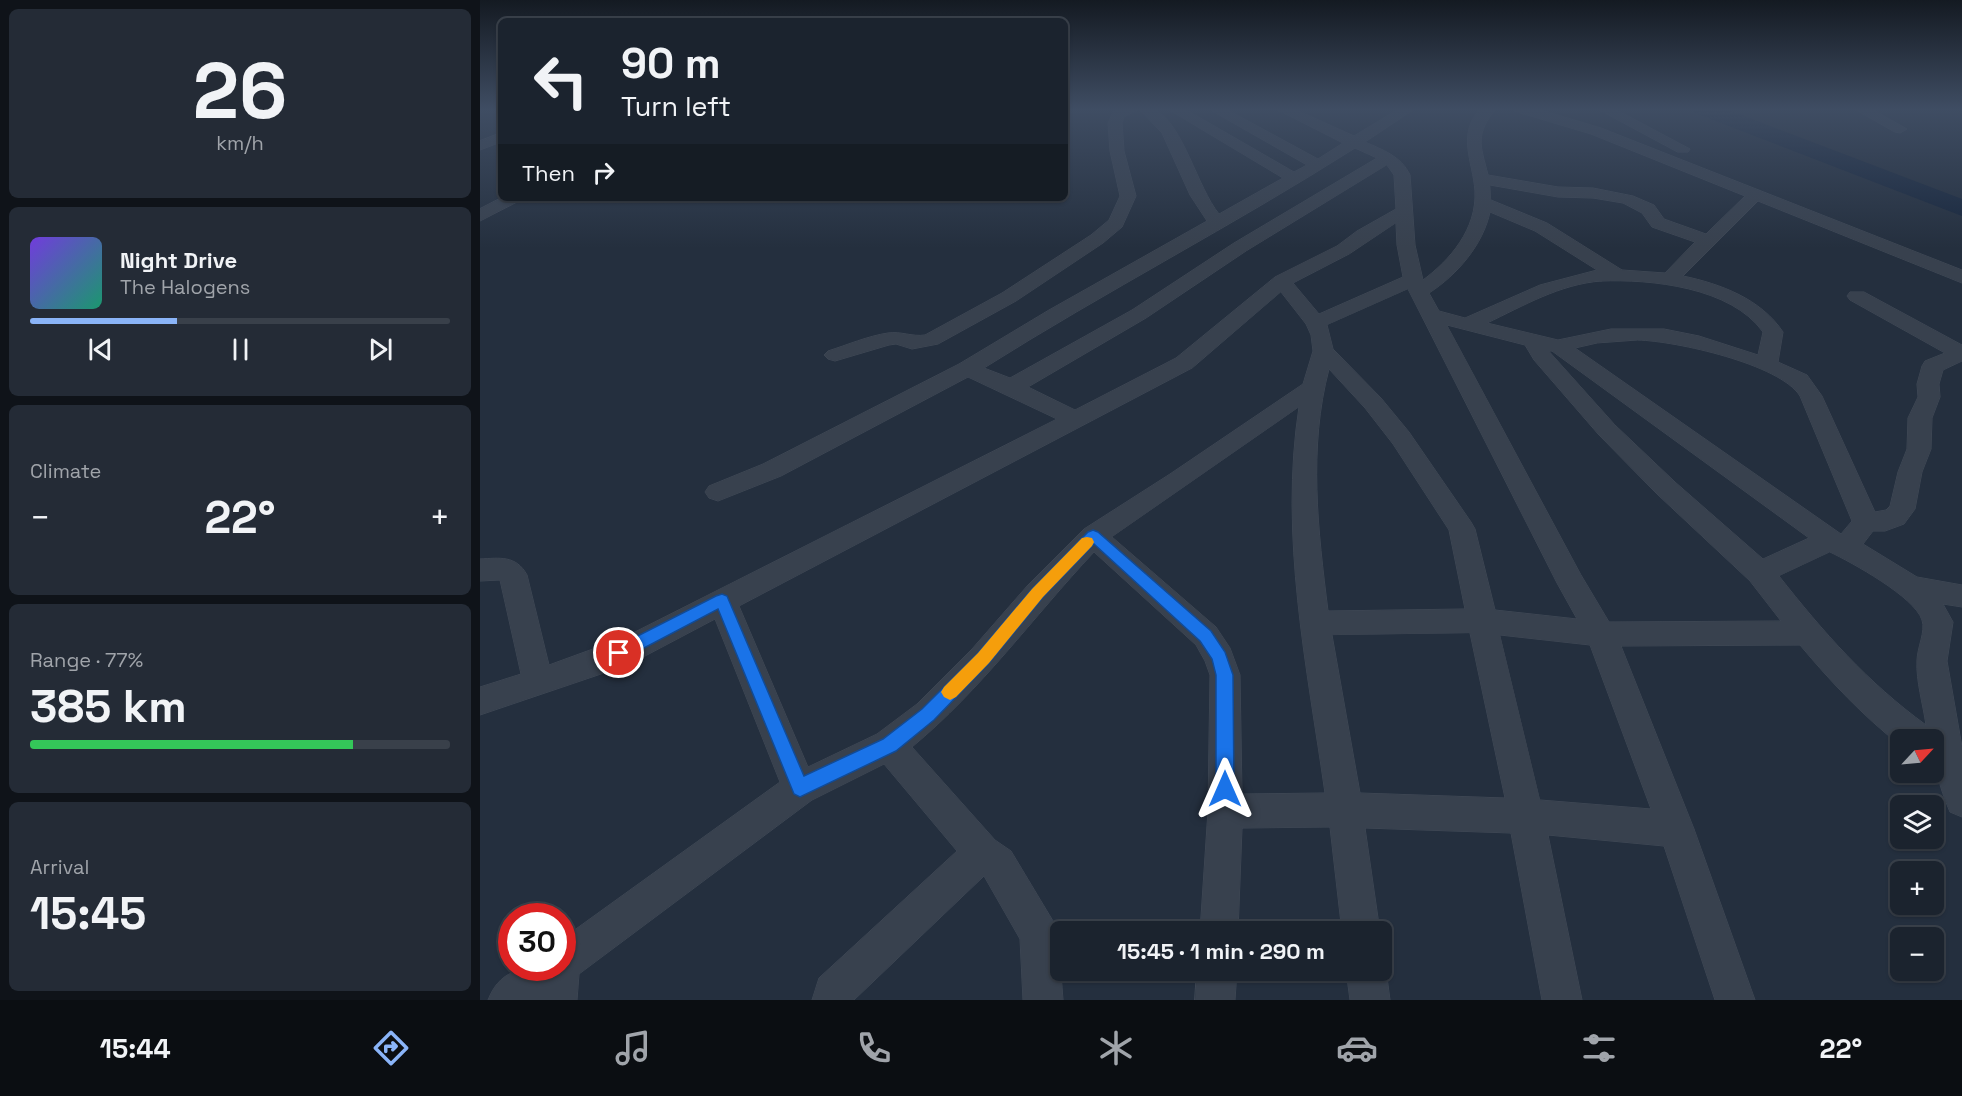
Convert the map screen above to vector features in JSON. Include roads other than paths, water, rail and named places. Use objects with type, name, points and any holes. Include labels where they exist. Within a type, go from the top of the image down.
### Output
[{"type":"street","points":[[836,355],[887,339],[898,338],[912,343],[932,340],[1009,297],[1097,239],[1116,223],[1128,196],[1118,155]]},
{"type":"street","points":[[1179,155],[1201,204],[1217,223]]},
{"type":"street","points":[[1253,155],[1294,179]]},
{"type":"street","points":[[1299,155],[1318,165]]},
{"type":"street","points":[[718,492],[772,470],[967,369],[1056,314],[1334,155]]},
{"type":"street","points":[[1382,155],[1400,168],[1402,174],[1406,245],[1421,295],[1571,583],[1601,634],[1676,828],[1736,1000]]},
{"type":"street","points":[[1316,323],[1421,295],[1439,277],[1474,234],[1483,203],[1476,155]]},
{"type":"street","points":[[1655,155],[1962,277]]},
{"type":"street","points":[[1695,155],[1809,216]]},
{"type":"street","points":[[1011,387],[1140,314],[1240,247],[1388,158]]},
{"type":"street","points":[[1481,179],[1558,192],[1593,193],[1627,199],[1648,209],[1658,223],[1707,240]]},
{"type":"street","points":[[1670,279],[1755,195]]},
{"type":"street","points":[[482,214],[507,201]]},
{"type":"street","points":[[1483,203],[1541,227],[1617,275]]},
{"type":"street","points":[[480,701],[590,665],[634,647],[1073,418],[1184,363],[1282,281],[1343,250],[1363,235],[1405,211]]},
{"type":"street","points":[[1470,323],[1563,284],[1592,276],[1617,275],[1670,279],[1696,283],[1765,318],[1773,332],[1767,366]]},
{"type":"street","points":[[1282,281],[1316,323],[1321,335],[1323,351],[1313,387],[1305,445],[1304,528],[1315,623],[1345,810],[1360,921]]},
{"type":"street","points":[[1421,295],[1470,323],[1559,347],[1838,543],[1910,587],[1931,608],[1938,622],[1932,661],[1938,729]]},
{"type":"street","points":[[1857,296],[1962,354]]},
{"type":"street","points":[[1559,347],[1576,340],[1600,337],[1668,335],[1788,374],[1803,383],[1811,396],[1866,522]]},
{"type":"street","points":[[1533,341],[1541,356],[1607,430],[1666,488],[1760,573],[1807,633],[1879,709],[1905,729]]},
{"type":"street","points":[[1323,351],[1373,403],[1401,438],[1462,529],[1526,816],[1562,1000]]},
{"type":"street","points":[[1760,573],[1838,543],[1866,522],[1885,521],[1895,517],[1902,508],[1919,449],[1920,418],[1929,397],[1929,375],[1933,366],[1962,354]]},
{"type":"street","points":[[967,369],[1011,387],[1073,418]]},
{"type":"street","points":[[576,953],[800,788],[890,745],[928,714],[983,658],[1038,593],[1093,536],[1179,480],[1313,387]]},
{"type":"street","points":[[1093,536],[1206,636],[1219,657],[1225,675],[1225,811],[1220,921]]},
{"type":"street","points":[[480,570],[505,568],[513,575],[538,681]]},
{"type":"street","points":[[1910,587],[1962,596]]},
{"type":"street","points":[[722,600],[800,788]]},
{"type":"street","points":[[1315,623],[1481,621],[1601,634],[1807,633]]},
{"type":"street","points":[[890,745],[982,853],[998,864],[1039,935],[1043,1000]]},
{"type":"street","points":[[1944,761],[1962,800]]},
{"type":"street","points":[[1225,811],[1345,810],[1526,816],[1676,828]]},
{"type":"street","points":[[832,1000],[832,992],[982,853]]},
{"type":"street","points":[[508,1000],[538,981]]},
{"type":"street","points":[[557,1000],[558,981]]},
{"type":"street","points":[[1215,1000],[1216,981]]},
{"type":"street","points":[[1367,981],[1370,1000]]},
{"type":"waterway","points":[[1824,155],[1962,208]]}]
